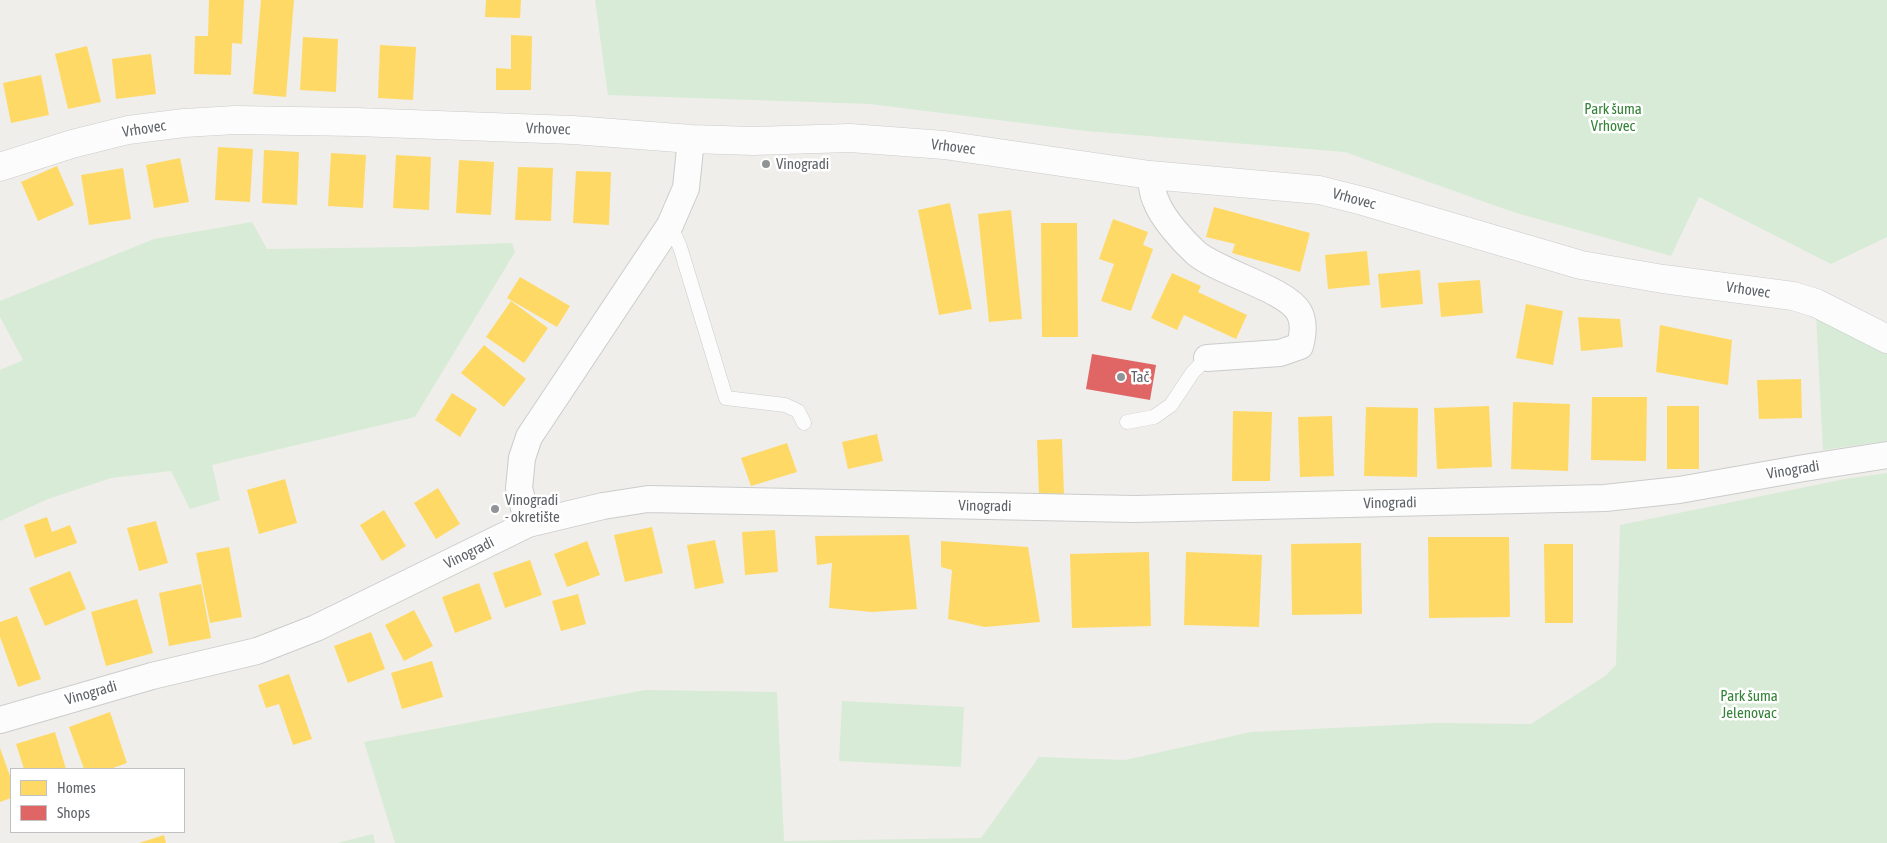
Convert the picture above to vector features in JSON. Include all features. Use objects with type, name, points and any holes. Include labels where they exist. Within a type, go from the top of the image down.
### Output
[{"type":"street","name":"Vrhovec","points":[[0,166],[72,144],[128,130],[184,123],[235,120],[356,122],[573,130],[691,139],[753,141],[850,138],[944,145],[1150,175],[1319,190],[1581,264],[1663,279],[1793,296],[1816,303],[1887,339]]},
{"type":"street","points":[[528,524],[519,488],[522,458],[529,437],[670,225],[686,188],[691,139]]},
{"type":"street","points":[[1150,175],[1156,202],[1177,234],[1197,254],[1285,298],[1299,312],[1304,332],[1300,346],[1280,353],[1207,358]]},
{"type":"street","name":"Vinogradi","points":[[0,720],[152,676],[258,651],[316,628],[528,524],[603,506],[648,499],[1134,509],[1605,498],[1679,490],[1804,468],[1887,456]]},
{"type":"lane","points":[[670,225],[680,247],[726,398],[786,406],[798,411],[804,423]]},
{"type":"lane","points":[[1127,422],[1154,417],[1171,405],[1193,372],[1207,358]]},
{"type":"green space","name":"Park šuma Vrhovec","points":[[595,0],[1887,0],[1887,237],[1831,264],[1699,197],[1671,256],[1513,212],[1345,152],[1086,131],[870,104],[608,95]]},
{"type":"green space","points":[[252,222],[267,249],[512,243],[515,252],[415,417],[212,465],[220,500],[190,509],[171,471],[111,478],[48,499],[0,521],[0,370],[23,360],[0,317],[0,301],[154,239]]},
{"type":"green space","points":[[1816,314],[1887,349],[1887,441],[1823,450]]},
{"type":"green space","name":"Park šuma Jelenovac","points":[[1887,473],[1887,843],[395,843],[364,742],[645,690],[777,692],[784,841],[981,838],[1039,757],[1125,760],[1251,732],[1437,723],[1531,724],[1605,676],[1616,665],[1620,525],[1845,479]]},
{"type":"green space","points":[[842,701],[964,707],[961,767],[839,761]]},
{"type":"green space","points":[[373,834],[375,843],[337,843]]},
{"type":"building: Homes","points":[[209,0],[244,0],[242,44],[232,43],[231,75],[194,74],[195,36],[208,36]]},
{"type":"building: Homes","points":[[261,0],[294,0],[286,97],[253,94]]},
{"type":"building: Homes","points":[[486,0],[521,0],[520,18],[485,17]]},
{"type":"building: Homes","points":[[511,35],[532,36],[531,90],[496,90],[496,68],[511,69]]},
{"type":"building: Homes","points":[[303,37],[338,39],[336,92],[300,90]]},
{"type":"building: Homes","points":[[380,45],[416,47],[413,100],[378,98]]},
{"type":"building: Homes","points":[[87,46],[101,102],[68,109],[55,54]]},
{"type":"building: Homes","points":[[151,54],[156,94],[116,99],[112,59]]},
{"type":"building: Homes","points":[[41,75],[49,115],[11,123],[3,83]]},
{"type":"building: Homes","points":[[218,147],[253,149],[250,202],[215,200]]},
{"type":"building: Homes","points":[[264,150],[299,152],[297,205],[262,203]]},
{"type":"building: Homes","points":[[331,153],[366,155],[363,208],[328,206]]},
{"type":"building: Homes","points":[[396,155],[431,157],[429,210],[393,208]]},
{"type":"building: Homes","points":[[180,158],[189,202],[154,208],[146,165]]},
{"type":"building: Homes","points":[[459,160],[494,162],[491,215],[456,213]]},
{"type":"building: Homes","points":[[57,166],[74,205],[38,221],[21,182]]},
{"type":"building: Homes","points":[[518,167],[553,168],[551,221],[515,220]]},
{"type":"building: Homes","points":[[123,168],[131,219],[89,225],[81,175]]},
{"type":"building: Homes","points":[[576,171],[611,172],[609,225],[573,223]]},
{"type":"building: Homes","points":[[950,203],[972,309],[939,315],[918,210]]},
{"type":"building: Homes","points":[[1214,207],[1310,233],[1300,272],[1232,253],[1235,244],[1206,237]]},
{"type":"building: Homes","points":[[1011,210],[1022,319],[989,322],[978,214]]},
{"type":"building: Homes","points":[[1113,219],[1148,232],[1143,245],[1153,249],[1131,311],[1101,301],[1114,264],[1099,259]]},
{"type":"building: Homes","points":[[1041,223],[1077,223],[1078,337],[1042,337]]},
{"type":"building: Homes","points":[[1367,251],[1370,285],[1328,289],[1325,255]]},
{"type":"building: Homes","points":[[1420,270],[1423,304],[1381,308],[1378,274]]},
{"type":"building: Homes","points":[[1172,273],[1201,286],[1198,292],[1247,315],[1236,339],[1184,315],[1177,330],[1151,318]]},
{"type":"building: Homes","points":[[520,277],[570,306],[557,327],[507,298]]},
{"type":"building: Homes","points":[[1480,280],[1483,313],[1441,317],[1438,283]]},
{"type":"building: Homes","points":[[511,301],[548,328],[524,363],[486,337]]},
{"type":"building: Homes","points":[[1526,304],[1563,311],[1553,365],[1516,358]]},
{"type":"building: Homes","points":[[1578,317],[1620,319],[1623,347],[1581,351]]},
{"type":"building: Homes","points":[[1660,325],[1732,340],[1728,385],[1656,372]]},
{"type":"building: Homes","points":[[484,345],[526,379],[504,407],[461,373]]},
{"type":"building: Homes","points":[[1801,379],[1802,418],[1759,419],[1757,380]]},
{"type":"building: Homes","points":[[452,393],[477,409],[460,437],[435,420]]},
{"type":"building: Homes","points":[[1592,397],[1647,397],[1646,461],[1591,460]]},
{"type":"building: Homes","points":[[1513,402],[1570,404],[1568,471],[1511,469]]},
{"type":"building: Homes","points":[[1489,406],[1492,467],[1437,469],[1434,408]]},
{"type":"building: Homes","points":[[1667,406],[1699,406],[1699,469],[1667,469]]},
{"type":"building: Homes","points":[[1366,407],[1418,408],[1417,477],[1364,476]]},
{"type":"building: Homes","points":[[1233,411],[1272,412],[1270,481],[1232,481]]},
{"type":"building: Homes","points":[[1332,416],[1334,476],[1300,477],[1298,417]]},
{"type":"building: Homes","points":[[877,434],[883,461],[848,469],[842,442]]},
{"type":"building: Homes","points":[[1062,439],[1064,494],[1039,495],[1037,440]]},
{"type":"building: Homes","points":[[787,443],[797,472],[751,486],[741,458]]},
{"type":"building: Homes","points":[[285,479],[297,523],[259,534],[247,490]]},
{"type":"building: Homes","points":[[438,488],[460,524],[436,539],[414,503]]},
{"type":"building: Homes","points":[[384,510],[406,546],[382,561],[360,525]]},
{"type":"building: Homes","points":[[47,517],[52,532],[70,525],[77,543],[35,558],[24,525]]},
{"type":"building: Homes","points":[[156,521],[168,563],[139,571],[127,528]]},
{"type":"building: Homes","points":[[652,527],[663,573],[625,582],[614,535]]},
{"type":"building: Homes","points":[[775,530],[778,572],[745,575],[742,532]]},
{"type":"building: Homes","points":[[909,535],[917,609],[872,612],[829,608],[832,563],[817,565],[815,536]]},
{"type":"building: Homes","points":[[1428,537],[1509,537],[1510,617],[1429,618]]},
{"type":"building: Homes","points":[[715,540],[724,583],[695,589],[687,545]]},
{"type":"building: Homes","points":[[587,541],[600,575],[567,587],[554,554]]},
{"type":"building: Homes","points":[[941,541],[1028,547],[1040,622],[985,627],[948,619],[952,570],[941,567]]},
{"type":"building: Homes","points":[[1361,543],[1362,614],[1292,615],[1291,544]]},
{"type":"building: Homes","points":[[1544,544],[1573,544],[1573,623],[1545,623]]},
{"type":"building: Homes","points":[[229,547],[242,617],[210,623],[196,553]]},
{"type":"building: Homes","points":[[1149,552],[1151,626],[1072,628],[1070,554]]},
{"type":"building: Homes","points":[[1186,552],[1262,555],[1259,627],[1184,625]]},
{"type":"building: Homes","points":[[530,560],[542,595],[505,608],[493,573]]},
{"type":"building: Homes","points":[[70,571],[86,609],[45,626],[29,588]]},
{"type":"building: Homes","points":[[479,583],[492,619],[455,633],[442,597]]},
{"type":"building: Homes","points":[[201,584],[211,638],[169,646],[159,593]]},
{"type":"building: Homes","points":[[578,594],[586,624],[561,631],[552,601]]},
{"type":"building: Homes","points":[[137,599],[153,653],[106,666],[91,612]]},
{"type":"building: Homes","points":[[414,610],[433,646],[404,661],[385,625]]},
{"type":"building: Homes","points":[[17,616],[41,679],[18,687],[0,637],[0,622]]},
{"type":"building: Homes","points":[[371,632],[385,669],[348,683],[334,646]]},
{"type":"building: Homes","points":[[432,661],[443,697],[402,709],[391,673]]},
{"type":"building: Homes","points":[[289,674],[312,739],[293,745],[279,704],[266,708],[258,685]]},
{"type":"building: Homes","points":[[110,712],[127,763],[113,768],[84,768],[69,727]]},
{"type":"building: Homes","points":[[55,732],[66,768],[24,768],[16,744]]},
{"type":"building: Homes","points":[[0,748],[10,776],[10,798],[0,802]]},
{"type":"building: Homes","points":[[164,835],[166,843],[139,843]]},
{"type":"building: Shops","name":"Tač","points":[[1092,354],[1156,365],[1150,400],[1086,389]]},
{"type":"place","name":"Vinogradi","points":[[766,164]]},
{"type":"place","name":"Tač","points":[[1121,377]]},
{"type":"place","name":"Vinogradi - okretište","points":[[495,509]]}]
